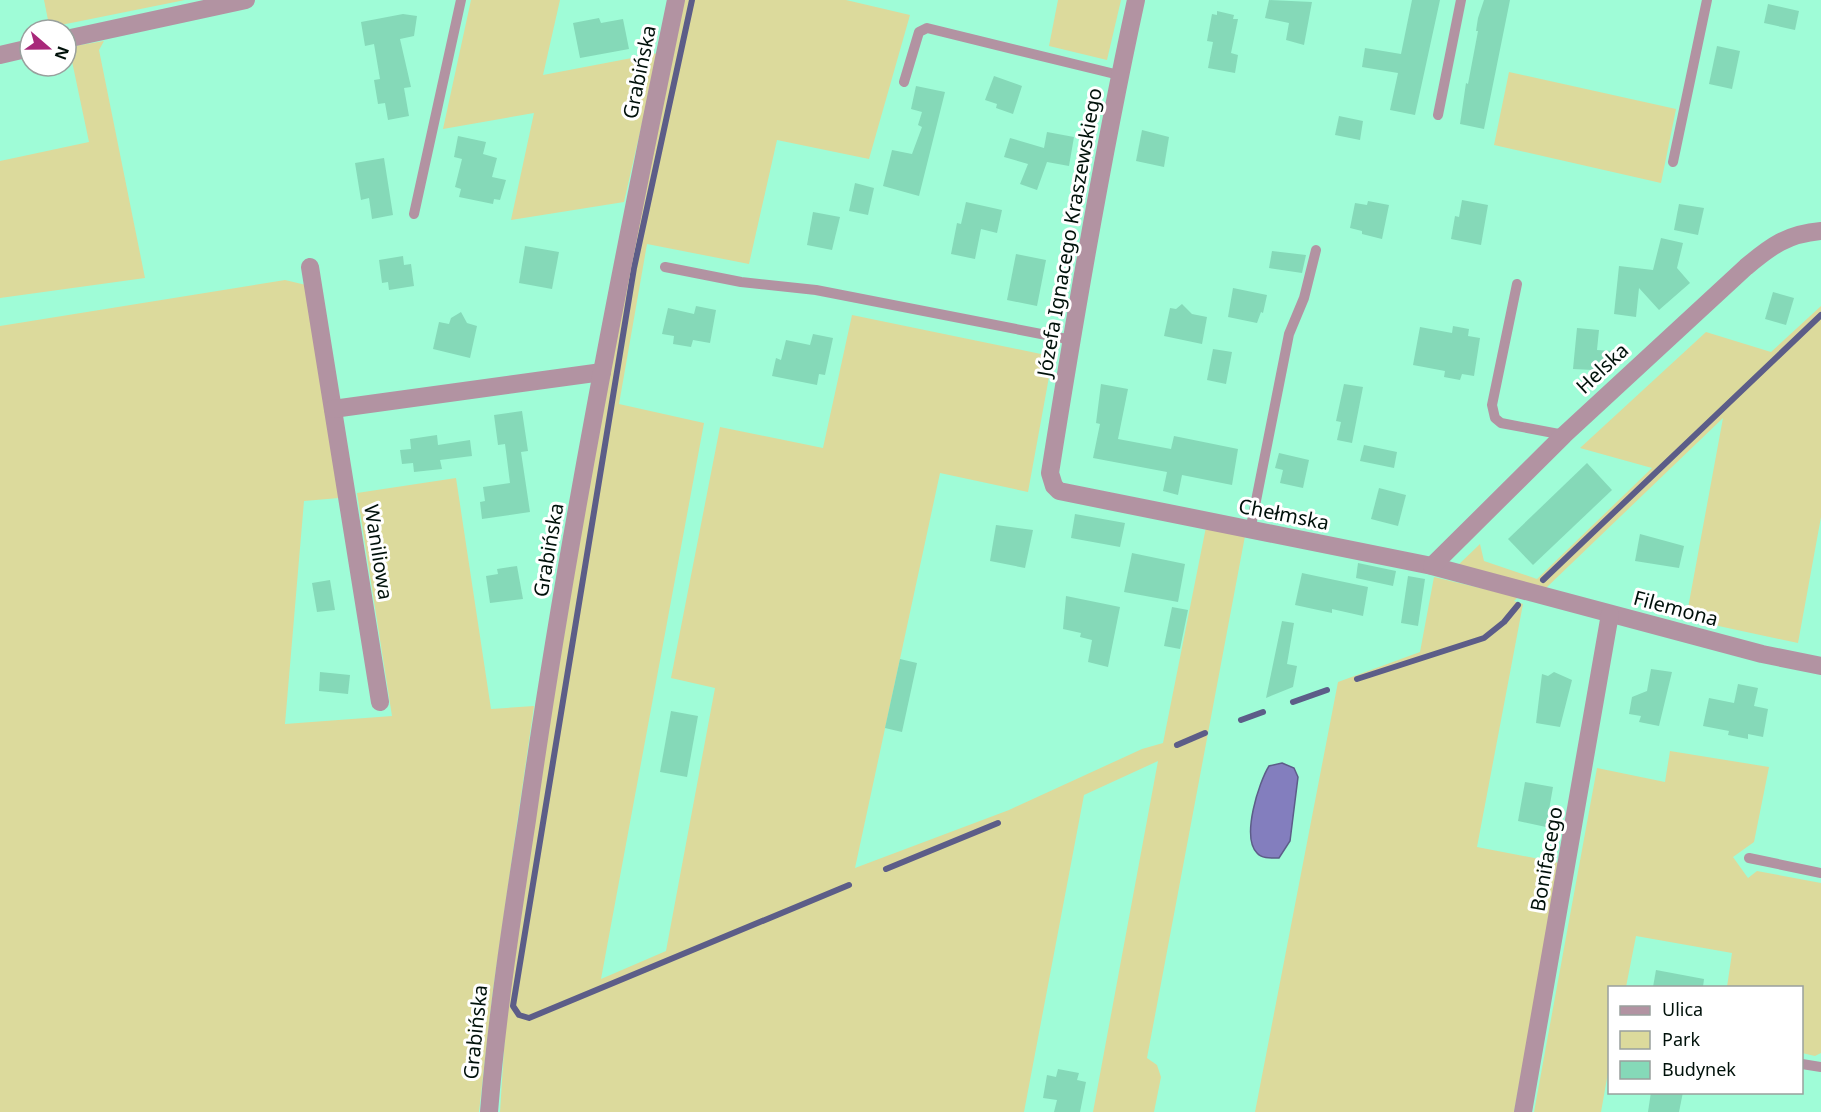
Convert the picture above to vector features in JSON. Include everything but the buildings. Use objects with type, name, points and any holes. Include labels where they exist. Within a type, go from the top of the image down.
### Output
[{"type":"street","points":[[78,36],[246,0]]},
{"type":"street","name":"Grabińska","points":[[489,1112],[496,1025],[541,720],[602,372],[676,0]]},
{"type":"street","name":"Józefa Ignacego Kraszewskiego","points":[[1050,473],[1071,340],[1119,75],[1136,0]]},
{"type":"street","points":[[0,55],[18,51]]},
{"type":"street","name":"Helska","points":[[1432,566],[1564,435],[1691,315],[1770,247],[1794,234],[1821,231]]},
{"type":"street","name":"Waniliowa","points":[[310,267],[380,702]]},
{"type":"street","points":[[333,409],[602,372]]},
{"type":"street","name":"Chełmska","points":[[1050,473],[1054,486],[1059,491],[1432,566],[1520,591]]},
{"type":"street","name":"Filemona","points":[[1520,591],[1762,654],[1821,666]]},
{"type":"street","name":"Bonifacego","points":[[1523,1112],[1610,614]]},
{"type":"lane","points":[[414,214],[461,0]]},
{"type":"lane","points":[[1438,115],[1461,0]]},
{"type":"lane","points":[[1673,162],[1707,0]]},
{"type":"lane","points":[[903,82],[919,32],[927,28],[1119,75]]},
{"type":"lane","points":[[1250,531],[1290,334],[1304,298],[1316,250]]},
{"type":"lane","points":[[665,267],[741,282],[816,290],[1071,340]]},
{"type":"lane","points":[[1516,284],[1492,405],[1493,413],[1501,423],[1564,435]]},
{"type":"lane","points":[[1749,858],[1821,873]]},
{"type":"lane","points":[[1803,1064],[1821,1068]]},
{"type":"green space","points":[[44,0],[185,0],[78,22],[78,18],[48,18]]},
{"type":"green space","points":[[471,0],[560,0],[543,75],[658,53],[624,202],[511,220],[534,113],[443,129]]},
{"type":"green space","points":[[683,0],[846,0],[910,15],[869,159],[777,140],[749,264],[647,244],[619,404],[704,423],[601,979],[666,951],[715,688],[671,678],[720,427],[823,448],[852,315],[1041,354],[1051,366],[1028,492],[940,473],[855,868],[1009,810],[1142,749],[1163,743],[1206,527],[1245,536],[1147,1058],[1157,1065],[1161,1077],[1154,1112],[1093,1112],[1158,761],[1084,795],[1024,1112],[500,1112],[506,1018],[504,1003],[599,421]]},
{"type":"green space","points":[[1058,0],[1121,0],[1107,60],[1049,46]]},
{"type":"green space","points":[[104,41],[99,50],[145,278],[0,298],[0,161],[89,142],[76,78],[78,78],[78,45]]},
{"type":"green space","points":[[1509,72],[1676,109],[1661,183],[1494,145]]},
{"type":"green space","points":[[285,280],[306,285],[339,498],[304,501],[285,724],[392,716],[357,493],[456,478],[491,709],[534,706],[493,990],[479,1112],[0,1112],[0,326]]},
{"type":"green space","points":[[1821,306],[1821,517],[1798,643],[1686,619],[1723,418],[1546,588],[1455,568],[1480,544],[1484,561],[1537,579],[1652,468],[1580,448],[1706,332],[1771,352]]},
{"type":"green space","points":[[1434,577],[1518,597],[1514,601],[1523,604],[1477,847],[1560,863],[1514,1112],[1255,1112],[1338,682],[1420,652]]},
{"type":"green space","points":[[1670,751],[1769,767],[1754,842],[1733,857],[1748,878],[1757,871],[1821,883],[1821,1053],[1815,1056],[1803,1053],[1803,986],[1727,986],[1732,953],[1636,936],[1626,986],[1608,986],[1608,1073],[1601,1112],[1534,1112],[1597,768],[1665,782]]},
{"type":"shaded area","points":[[1282,763],[1294,768],[1298,777],[1290,841],[1279,858],[1267,858],[1259,855],[1253,845],[1251,823],[1253,810],[1269,766]]},
{"type":"waterway","points":[[692,0],[634,268],[513,1006],[519,1015],[529,1018],[849,885]]},
{"type":"waterway","points":[[1543,580],[1821,315]]},
{"type":"waterway","points":[[1357,679],[1484,638],[1504,622],[1518,605]]},
{"type":"waterway","points":[[1293,702],[1327,690]]},
{"type":"waterway","points":[[1241,720],[1263,712]]},
{"type":"waterway","points":[[1177,745],[1205,733]]},
{"type":"waterway","points":[[886,869],[998,823]]}]
